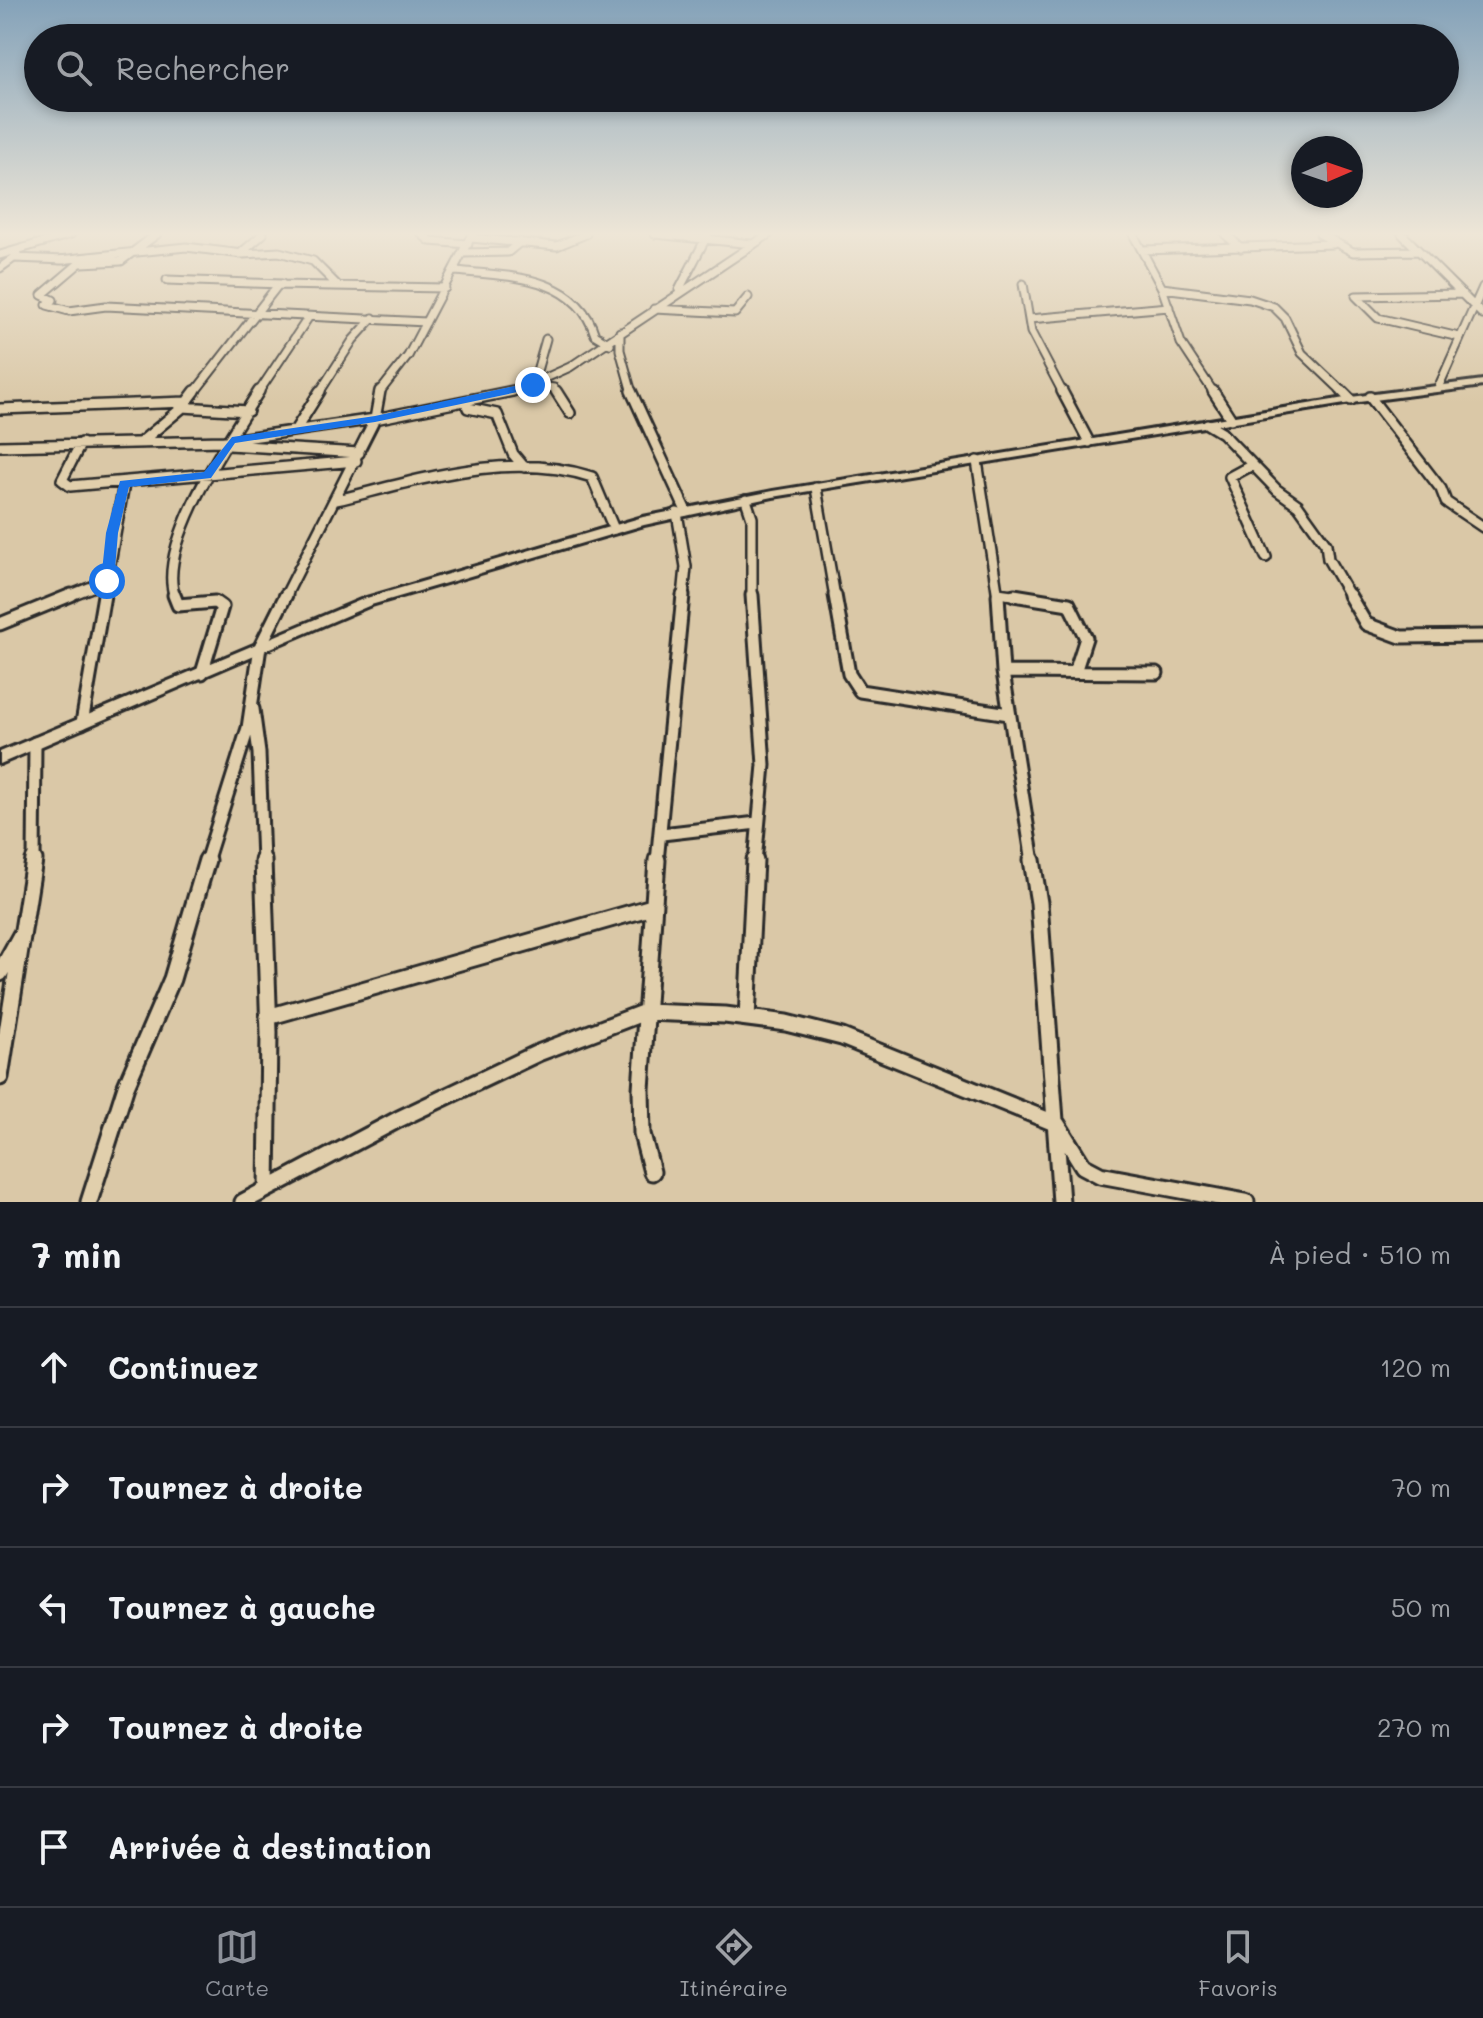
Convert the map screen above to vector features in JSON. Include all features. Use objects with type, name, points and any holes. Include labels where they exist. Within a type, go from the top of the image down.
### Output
[{"type":"main road","points":[[0,758],[367,602],[614,529],[746,500],[1089,442],[1370,397],[1483,383]]},
{"type":"street","points":[[48,290],[42,295],[53,300],[47,305],[51,309],[75,312],[99,305],[193,315],[373,318],[426,322]]},
{"type":"street","points":[[141,442],[185,405],[273,290]]},
{"type":"street","points":[[89,1202],[126,1086],[172,979],[186,922],[236,772],[252,703],[260,647],[337,500],[375,419],[379,392],[408,356],[444,290]]},
{"type":"street","points":[[561,290],[592,318],[595,335],[617,347]]},
{"type":"street","points":[[230,442],[466,402],[533,385],[606,342],[681,290]]},
{"type":"street","points":[[1024,290],[1029,319],[1048,369],[1089,442]]},
{"type":"street","points":[[1163,290],[1181,343],[1231,419]]},
{"type":"street","points":[[1179,290],[1250,299],[1274,307],[1285,318],[1302,353],[1351,400]]},
{"type":"street","points":[[1458,290],[1483,315]]},
{"type":"street","points":[[1438,388],[1482,290]]},
{"type":"street","points":[[1459,337],[1378,318],[1356,296],[1462,294]]},
{"type":"street","points":[[653,309],[735,313],[748,297]]},
{"type":"street","points":[[1029,319],[1169,307]]},
{"type":"street","points":[[202,673],[222,607],[215,602],[178,605],[170,590],[181,536],[207,475],[308,318]]},
{"type":"street","points":[[296,429],[353,340],[373,318]]},
{"type":"street","points":[[620,332],[617,347],[634,400],[682,512],[686,567],[662,834],[652,907],[645,1012],[642,1134],[652,1172]]},
{"type":"street","points":[[533,385],[546,339]]},
{"type":"street","points":[[533,385],[554,388],[570,413]]},
{"type":"street","points":[[1370,397],[1441,489],[1446,502],[1483,527]]},
{"type":"street","points":[[466,402],[468,408],[497,414],[513,454],[524,467]]},
{"type":"street","points":[[0,409],[185,405],[248,411]]},
{"type":"street","points":[[1207,424],[1222,433],[1252,465],[1298,505],[1326,544],[1328,559],[1344,592],[1366,624],[1401,637],[1483,636]]},
{"type":"street","points":[[0,447],[230,442],[357,457]]},
{"type":"street","points":[[81,443],[63,483],[70,486],[124,484],[357,457]]},
{"type":"street","points":[[496,466],[513,454]]},
{"type":"street","points":[[977,461],[998,593],[1003,672],[1039,903],[1061,1202]]},
{"type":"street","points":[[1252,465],[1230,477],[1266,557]]},
{"type":"street","points":[[337,500],[496,466],[569,469],[592,477],[614,529]]},
{"type":"street","points":[[82,723],[107,581],[112,533],[124,484]]},
{"type":"street","points":[[816,488],[849,674],[860,691],[1009,714]]},
{"type":"street","points":[[746,500],[752,518],[752,632],[764,765],[757,823],[747,1018]]},
{"type":"street","points":[[0,624],[107,581]]},
{"type":"street","points":[[998,593],[1049,598],[1069,604],[1087,638],[1088,648],[1075,672]]},
{"type":"street","points":[[1003,672],[1157,673]]},
{"type":"street","points":[[252,703],[259,753],[268,1017],[267,1189]]},
{"type":"street","points":[[0,1077],[34,877],[35,743]]},
{"type":"street","points":[[662,834],[757,823]]},
{"type":"street","points":[[268,1017],[652,907]]},
{"type":"street","points":[[0,973],[26,927]]},
{"type":"street","points":[[243,1202],[399,1119],[524,1060],[645,1012],[747,1018],[786,1023],[842,1037],[1057,1124],[1083,1166],[1100,1175],[1246,1202]]},
{"type":"route","points":[[107,581],[112,533],[124,484],[207,475],[232,440],[375,419],[466,402],[533,385]]}]
